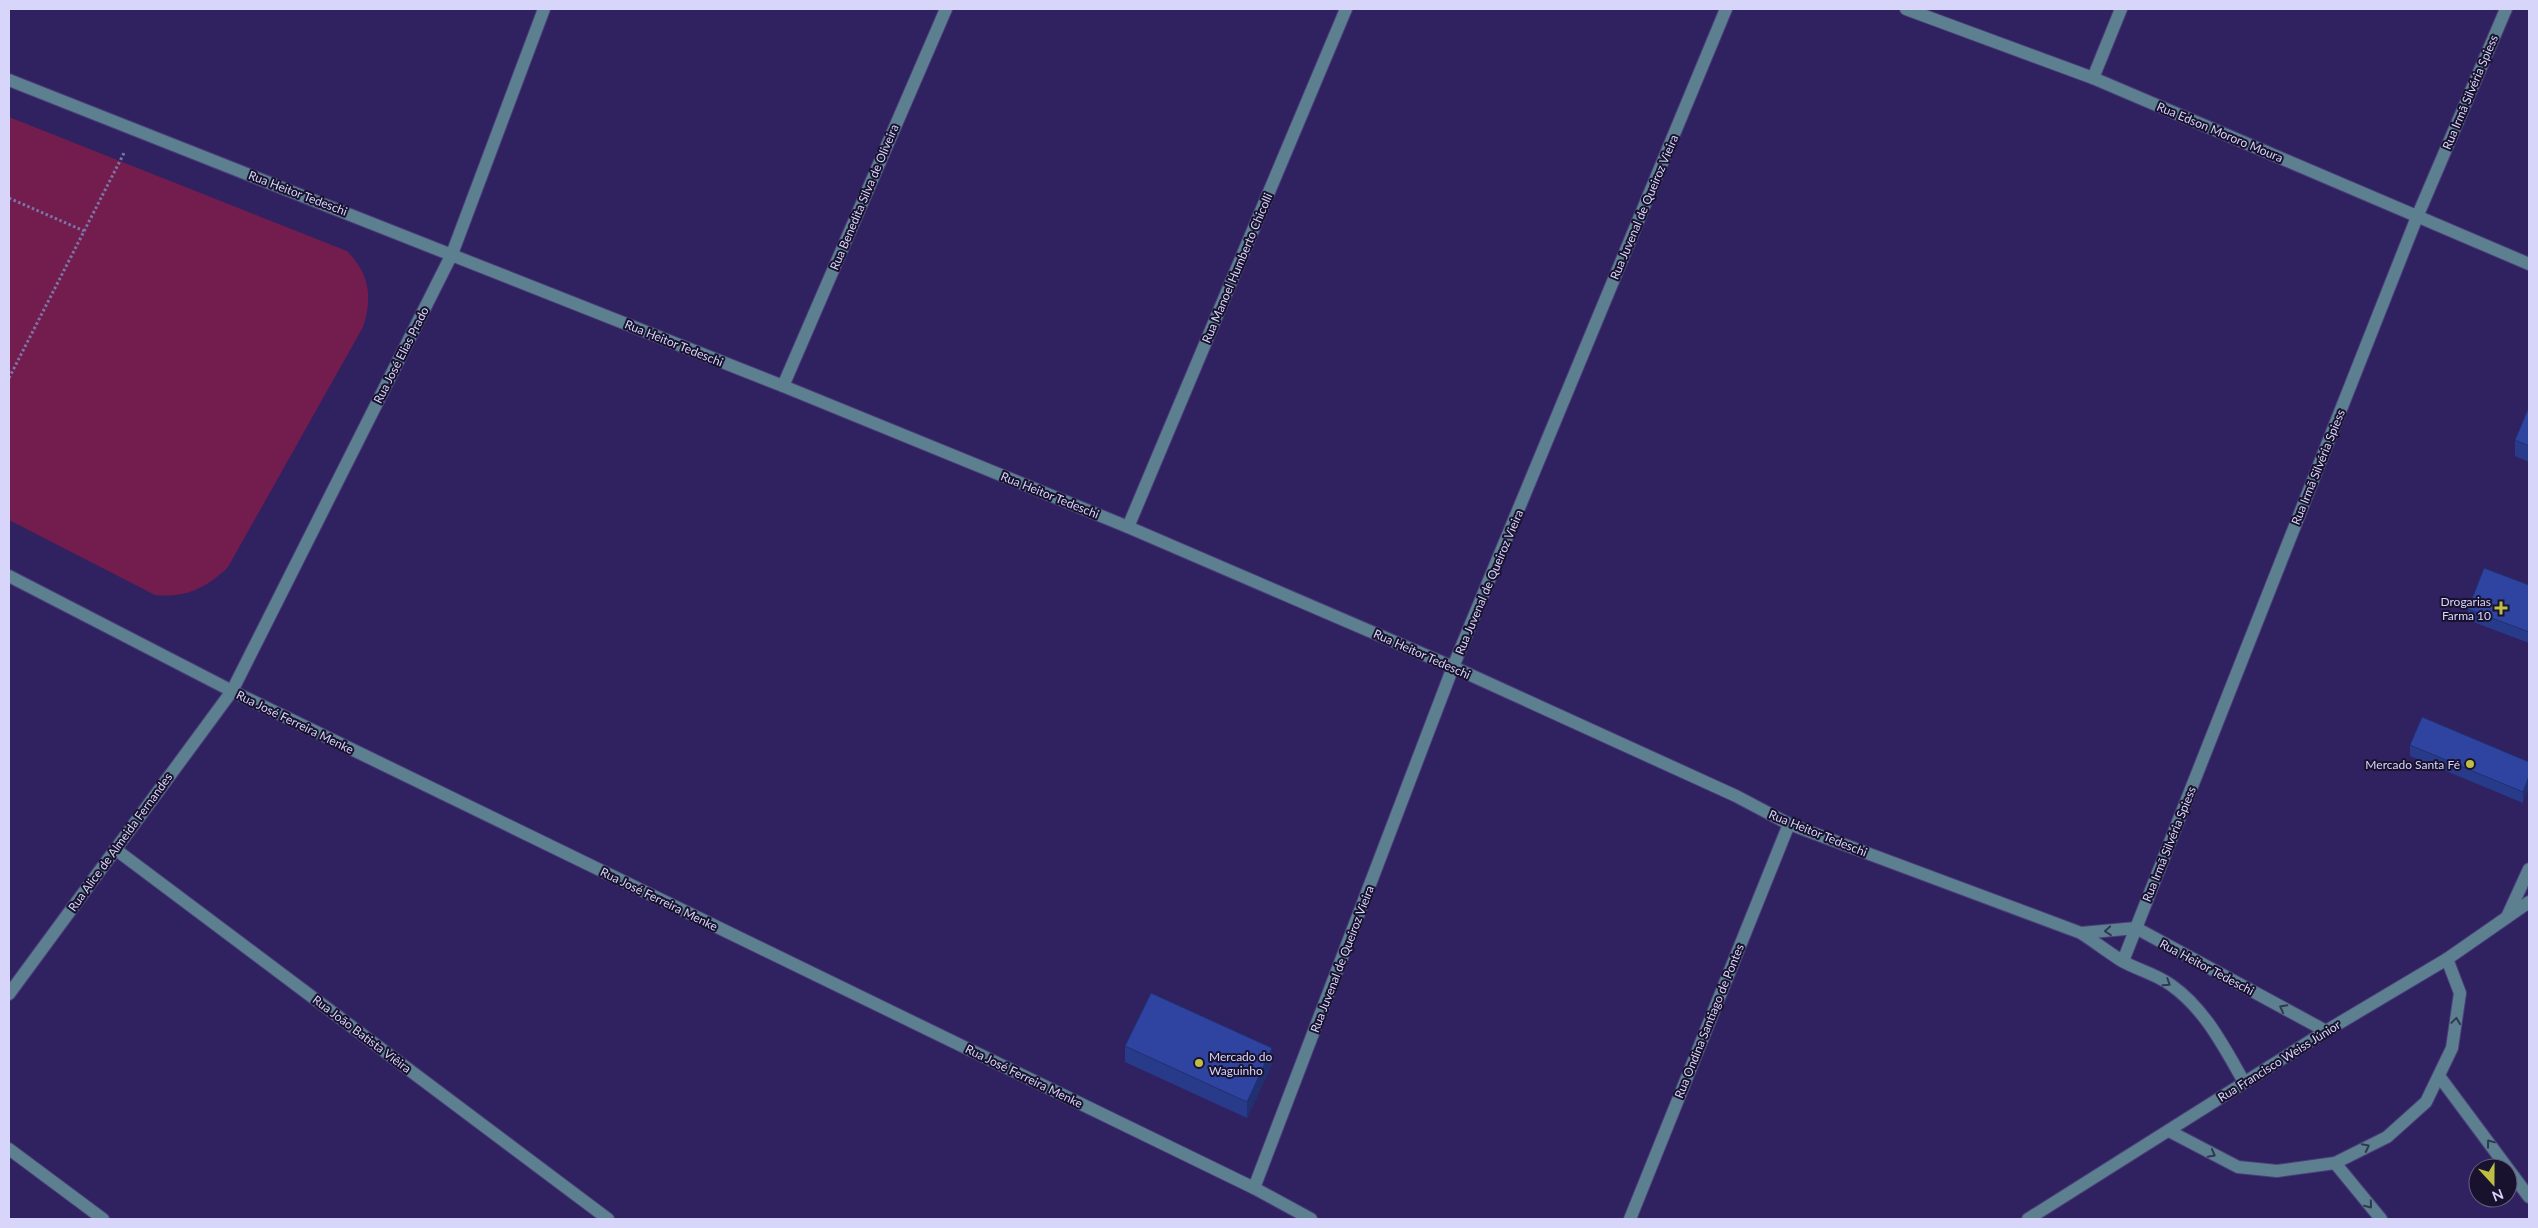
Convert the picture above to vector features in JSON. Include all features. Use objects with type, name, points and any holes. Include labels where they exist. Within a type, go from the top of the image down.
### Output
[{"type":"street","name":"Rua José Elias Prado","points":[[232,691],[452,254],[544,9]]},
{"type":"street","name":"Rua Benedita Silva de Oliveira","points":[[783,386],[946,9]]},
{"type":"street","name":"Rua Manoel Humberto Chicolli","points":[[1128,527],[1346,9]]},
{"type":"street","name":"Rua Juvenal de Queiroz Vieira","points":[[1254,1188],[1453,667],[1726,9]]},
{"type":"street","name":"Rua Edson Mororo Moura","points":[[1906,9],[2093,78],[2529,264]]},
{"type":"street","points":[[2093,78],[2120,9]]},
{"type":"street","name":"Rua Irmã Silvéria Spiess","points":[[2123,961],[2417,217],[2506,9]]},
{"type":"street","name":"Rua Heitor Tedeschi","points":[[9,80],[783,386],[1128,527],[1453,667],[1736,796],[1789,824],[2081,933],[2123,961],[2171,985],[2190,1002],[2202,1014],[2223,1044],[2244,1082]]},
{"type":"street","name":"Rua José Ferreira Menke","points":[[9,576],[232,691],[1254,1188],[1311,1219]]},
{"type":"street","name":"Rua Alice de Almeida Fernandes","points":[[9,994],[232,691]]},
{"type":"street","name":"Rua Ondina Santiago de Pontes","points":[[1630,1219],[1789,824]]},
{"type":"street","name":"Rua João Batista Viêira","points":[[115,849],[608,1219]]},
{"type":"street","points":[[2507,916],[2529,870]]},
{"type":"street","name":"Rua Francisco Weiss Júnior","points":[[2028,1219],[2326,1031],[2447,960],[2529,902]]},
{"type":"street","name":"Rua Heitor Tedeschi","points":[[2081,933],[2136,928],[2326,1031]]},
{"type":"street","points":[[2169,1131],[2238,1167],[2276,1171],[2335,1164],[2387,1137],[2426,1102],[2452,1048],[2460,993],[2447,960]]},
{"type":"street","points":[[2439,1076],[2529,1197]]},
{"type":"street","points":[[9,1148],[103,1219]]},
{"type":"street","points":[[2335,1164],[2381,1219]]},
{"type":"path","points":[[9,378],[136,130]]},
{"type":"path","points":[[9,198],[84,231]]},
{"type":"shaded area","points":[[9,117],[347,251],[360,268],[364,277],[367,286],[368,306],[363,327],[228,567],[212,581],[195,590],[176,595],[155,595],[9,520]]},
{"type":"building","points":[[2529,407],[2529,446],[2515,440]]},
{"type":"building","name":"Drogarias Farma 10","points":[[2484,568],[2529,585],[2529,632],[2468,609]]},
{"type":"building","name":"Mercado Santa Fé","points":[[2422,717],[2529,762],[2529,776],[2523,792],[2410,745]]},
{"type":"building","name":"Mercado do Waguinho","points":[[1151,993],[1272,1048],[1247,1102],[1125,1046]]},
{"type":"place","name":"Drogarias Farma 10","points":[[2501,608]]},
{"type":"place","name":"Mercado Santa Fé","points":[[2470,764]]},
{"type":"place","name":"Mercado do Waguinho","points":[[1199,1063]]}]
